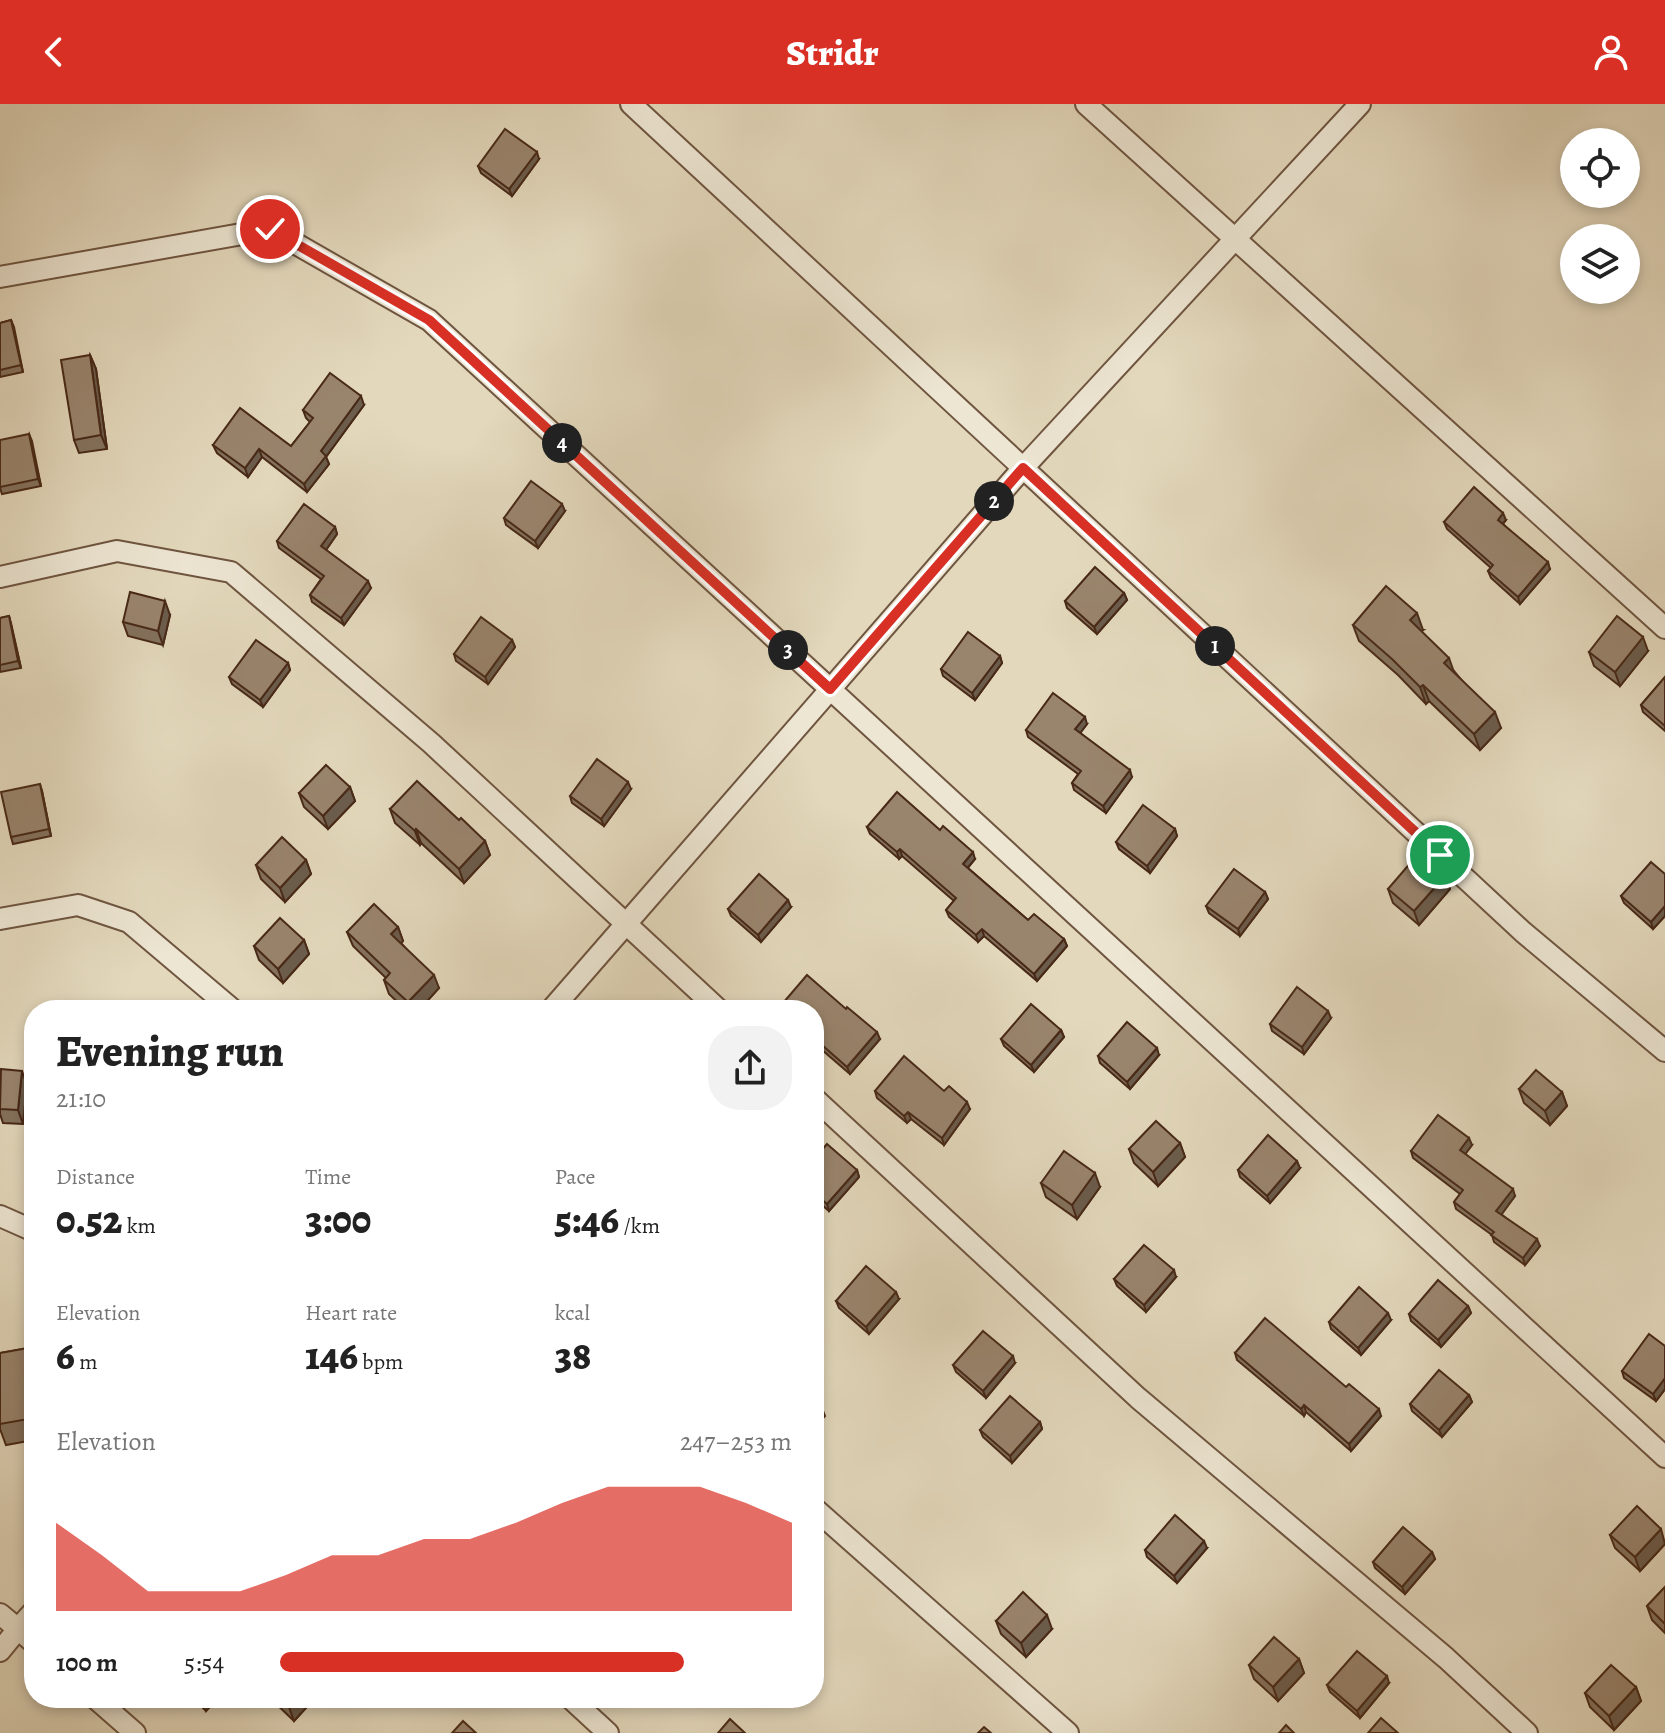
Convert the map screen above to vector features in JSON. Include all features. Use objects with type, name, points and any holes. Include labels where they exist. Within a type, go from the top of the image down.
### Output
[{"type":"street","points":[[631,104],[1523,932],[1665,1051]]},
{"type":"street","points":[[1086,104],[1665,628]]},
{"type":"street","points":[[560,1000],[1023,468],[1360,104]]},
{"type":"street","points":[[0,277],[270,229],[429,320],[1665,1457]]},
{"type":"street","points":[[0,577],[117,551],[231,572],[431,743],[708,1000]]},
{"type":"street","points":[[0,919],[78,905],[129,922],[221,1000]]},
{"type":"street","points":[[824,1107],[1138,1398],[1446,1658],[1527,1733]]},
{"type":"street","points":[[0,1216],[24,1227]]},
{"type":"street","points":[[824,1517],[1068,1733]]},
{"type":"street","points":[[0,1614],[24,1634]]},
{"type":"street","points":[[0,1651],[24,1622]]},
{"type":"street","points":[[106,1708],[135,1733]]},
{"type":"street","points":[[581,1708],[608,1733]]},
{"type":"building","points":[[505,129],[537,152],[509,189],[478,166]]},
{"type":"building","points":[[11,320],[21,365],[0,370],[0,323]]},
{"type":"building","points":[[90,355],[101,435],[74,440],[61,360]]},
{"type":"building","points":[[330,373],[361,396],[321,451],[326,456],[304,484],[259,449],[245,468],[213,445],[240,408],[291,446],[313,418],[303,410]]},
{"type":"building","points":[[29,434],[38,479],[0,487],[0,440]]},
{"type":"building","points":[[531,481],[562,504],[535,541],[504,518]]},
{"type":"building","points":[[1474,487],[1503,513],[1498,520],[1548,562],[1518,597],[1488,571],[1493,565],[1444,522]]},
{"type":"building","points":[[304,504],[335,527],[321,546],[368,581],[341,618],[310,595],[324,576],[277,541]]},
{"type":"building","points":[[1095,567],[1124,593],[1094,627],[1065,601]]},
{"type":"building","points":[[1386,586],[1417,613],[1410,620],[1449,658],[1444,663],[1495,712],[1474,734],[1353,625]]},
{"type":"building","points":[[130,592],[165,601],[158,631],[123,622]]},
{"type":"building","points":[[9,616],[18,661],[0,665],[0,618]]},
{"type":"building","points":[[1617,616],[1643,637],[1615,672],[1589,652]]},
{"type":"building","points":[[481,617],[512,640],[485,677],[454,654]]},
{"type":"building","points":[[968,632],[1000,656],[972,693],[941,669]]},
{"type":"building","points":[[256,640],[288,663],[260,700],[229,677]]},
{"type":"building","points":[[1665,677],[1665,726],[1641,705]]},
{"type":"building","points":[[1053,693],[1085,717],[1075,729],[1130,770],[1103,806],[1072,783],[1081,771],[1026,730]]},
{"type":"building","points":[[597,759],[628,782],[601,819],[570,796]]},
{"type":"building","points":[[326,765],[350,787],[323,816],[299,793]]},
{"type":"building","points":[[417,781],[485,841],[459,869],[390,809]]},
{"type":"building","points":[[40,784],[49,829],[11,837],[1,792]]},
{"type":"building","points":[[897,792],[940,830],[943,826],[973,852],[963,864],[1028,920],[1034,914],[1064,939],[1034,974],[982,929],[976,935],[946,910],[956,898],[900,849],[897,852],[867,827]]},
{"type":"building","points":[[1143,805],[1175,829],[1147,866],[1116,842]]},
{"type":"building","points":[[282,837],[306,860],[280,888],[256,865]]},
{"type":"building","points":[[1419,853],[1445,876],[1414,911],[1388,889]]},
{"type":"building","points":[[1651,862],[1665,874],[1665,906],[1651,922],[1621,896]]},
{"type":"building","points":[[1234,869],[1265,892],[1238,929],[1206,906]]},
{"type":"building","points":[[759,874],[788,900],[758,935],[728,909]]},
{"type":"building","points":[[374,904],[398,927],[391,934],[434,975],[410,1000],[406,1000],[384,980],[390,973],[347,932]]},
{"type":"building","points":[[280,918],[304,940],[278,969],[254,946]]},
{"type":"building","points":[[807,975],[877,1032],[847,1067],[824,1047],[824,1000],[786,1000]]},
{"type":"building","points":[[1297,987],[1328,1011],[1302,1047],[1270,1024]]},
{"type":"building","points":[[1031,1004],[1061,1030],[1031,1065],[1001,1039]]},
{"type":"building","points":[[1127,1022],[1157,1048],[1127,1082],[1098,1056]]},
{"type":"building","points":[[904,1056],[944,1091],[949,1086],[967,1102],[942,1138],[908,1112],[904,1116],[875,1091]]},
{"type":"building","points":[[1,1069],[22,1071],[18,1110],[0,1109]]},
{"type":"building","points":[[1536,1070],[1562,1092],[1545,1111],[1519,1089]]},
{"type":"building","points":[[1438,1115],[1469,1138],[1460,1150],[1513,1189],[1496,1211],[1537,1239],[1523,1258],[1454,1202],[1463,1190],[1411,1151]]},
{"type":"building","points":[[1156,1121],[1180,1143],[1153,1172],[1129,1149]]},
{"type":"building","points":[[1268,1135],[1297,1161],[1267,1196],[1238,1170]]},
{"type":"building","points":[[827,1144],[857,1170],[827,1204],[824,1201],[824,1147]]},
{"type":"building","points":[[1064,1151],[1095,1173],[1072,1205],[1041,1183]]},
{"type":"building","points":[[1144,1245],[1174,1270],[1144,1305],[1114,1279]]},
{"type":"building","points":[[866,1266],[896,1292],[866,1327],[836,1301]]},
{"type":"building","points":[[1438,1280],[1468,1306],[1438,1340],[1409,1314]]},
{"type":"building","points":[[1359,1287],[1388,1313],[1358,1348],[1329,1322]]},
{"type":"building","points":[[1265,1318],[1346,1387],[1349,1384],[1379,1409],[1349,1444],[1304,1405],[1301,1409],[1235,1353]]},
{"type":"building","points":[[983,1331],[1013,1356],[983,1391],[953,1365]]},
{"type":"building","points":[[1649,1334],[1665,1346],[1665,1378],[1653,1394],[1622,1371]]},
{"type":"building","points":[[24,1349],[24,1420],[0,1424],[0,1353]]},
{"type":"building","points":[[1439,1370],[1469,1395],[1439,1430],[1410,1404]]},
{"type":"building","points":[[1010,1396],[1040,1422],[1010,1456],[980,1430]]},
{"type":"building","points":[[1637,1506],[1661,1529],[1635,1557],[1610,1535]]},
{"type":"building","points":[[1175,1515],[1204,1541],[1174,1576],[1145,1550]]},
{"type":"building","points":[[1403,1527],[1432,1552],[1402,1587],[1373,1562]]},
{"type":"building","points":[[1665,1587],[1665,1624],[1647,1606]]},
{"type":"building","points":[[1023,1592],[1047,1615],[1021,1643],[996,1621]]},
{"type":"building","points":[[1274,1637],[1299,1659],[1273,1687],[1249,1665]]},
{"type":"building","points":[[1357,1651],[1387,1676],[1357,1711],[1327,1685]]},
{"type":"building","points":[[1611,1665],[1636,1687],[1609,1716],[1585,1693]]},
{"type":"building","points":[[1381,1718],[1398,1733],[1368,1733]]},
{"type":"building","points":[[730,1719],[745,1733],[718,1733]]},
{"type":"building","points":[[463,1721],[476,1733],[452,1733]]},
{"type":"building","points":[[1286,1725],[1294,1733],[1279,1733]]},
{"type":"route","points":[[270,229],[429,320],[830,689],[1023,468],[1440,855]]}]
